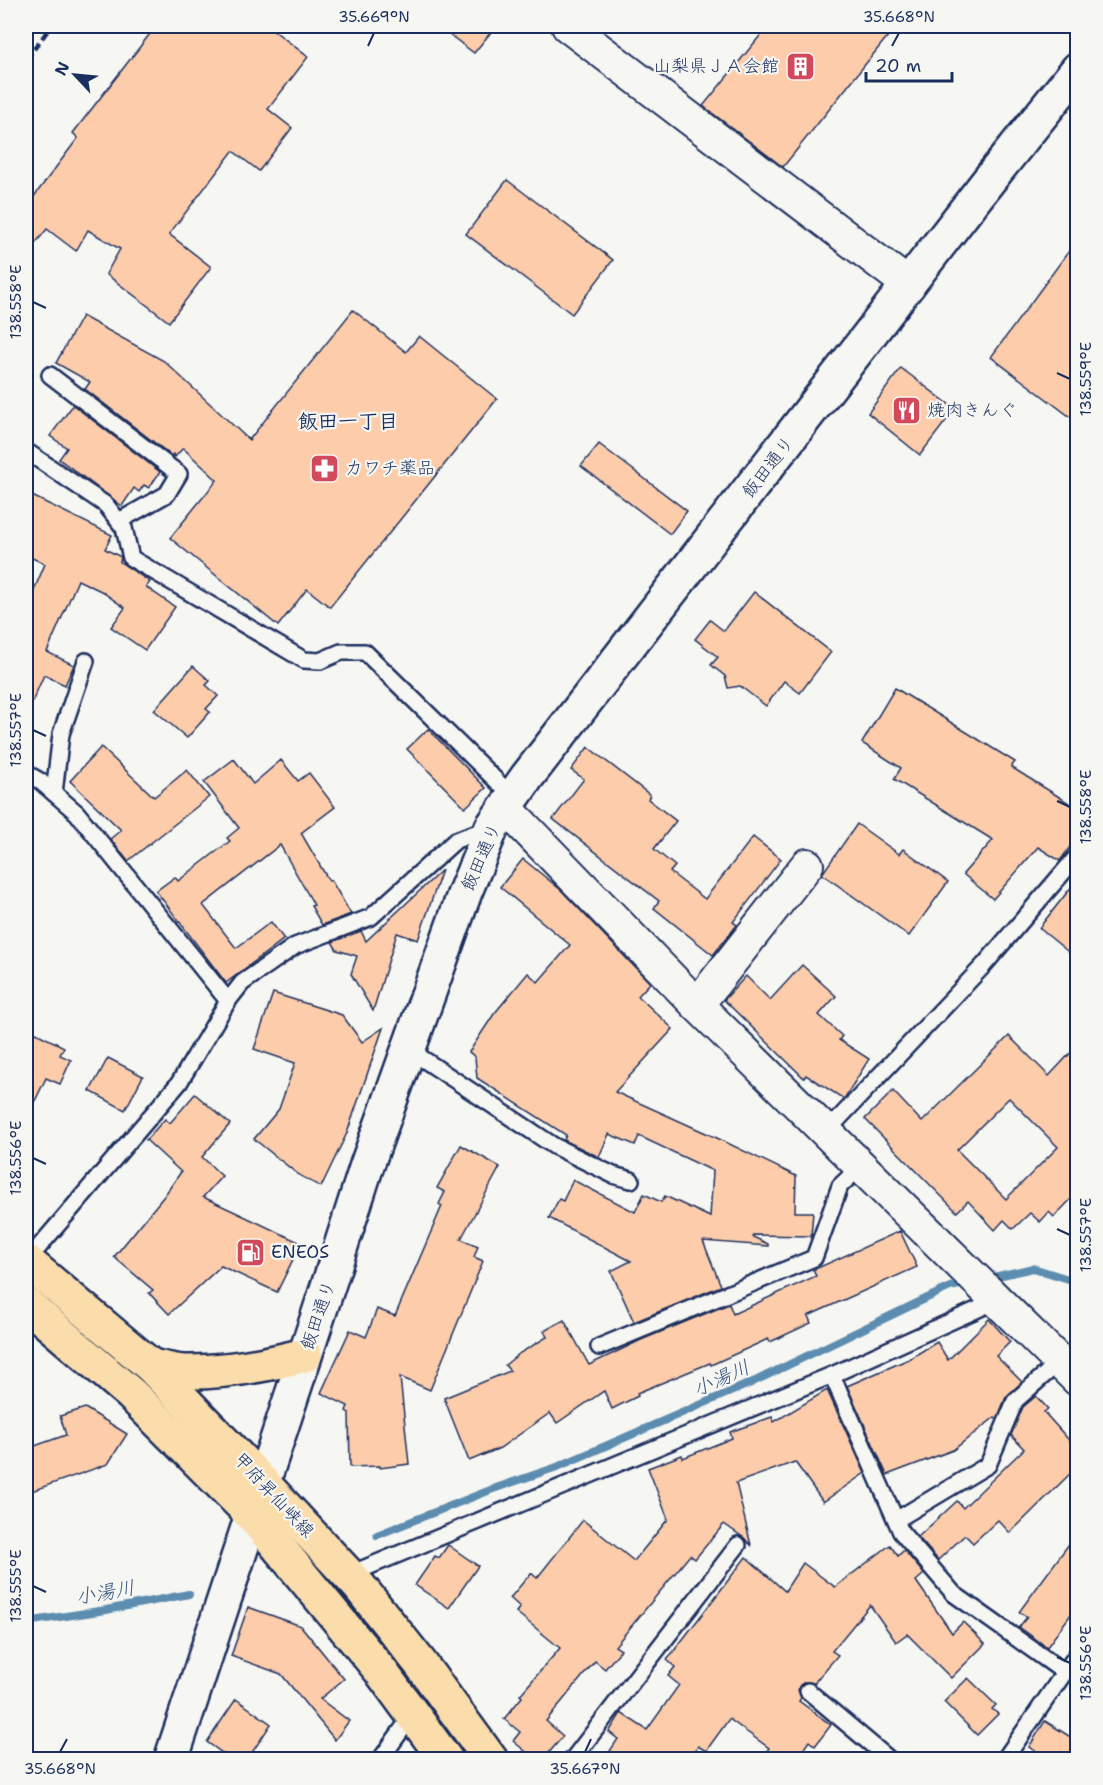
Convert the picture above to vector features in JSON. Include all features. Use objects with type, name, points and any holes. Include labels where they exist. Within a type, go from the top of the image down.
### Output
[{"type":"main road","name":"飯田通り","points":[[171,1760],[367,1164],[465,892],[503,810],[1077,69]]},
{"type":"main road","name":"甲府昇仙峡線","points":[[26,1262],[151,1366],[262,1482],[348,1575],[420,1663],[491,1760]]},
{"type":"main road","name":"甲府昇仙峡線","points":[[26,1304],[131,1394],[251,1514],[380,1670],[446,1760]]},
{"type":"main road","points":[[151,1366],[182,1372],[215,1370],[271,1363],[305,1355]]},
{"type":"street","points":[[568,26],[909,285]]},
{"type":"street","points":[[503,810],[1068,1371]]},
{"type":"street","points":[[697,1005],[807,865]]},
{"type":"lane","points":[[50,375],[179,474],[166,494],[119,521]]},
{"type":"lane","points":[[26,451],[106,505],[124,528],[131,558],[304,660],[320,662],[341,652],[365,652],[503,810],[456,840],[371,917],[295,946],[242,983],[228,1001],[179,1083],[26,1262]]},
{"type":"lane","points":[[54,793],[61,734],[86,661]]},
{"type":"lane","points":[[26,773],[77,813],[228,1001]]},
{"type":"lane","points":[[827,1131],[984,965],[1077,855]]},
{"type":"lane","points":[[408,1049],[554,1146],[613,1175],[631,1180]]},
{"type":"lane","points":[[599,1347],[814,1258],[840,1186],[861,1166]]},
{"type":"lane","points":[[348,1575],[832,1375],[994,1298]]},
{"type":"lane","points":[[896,1520],[988,1465],[1015,1401],[1068,1371]]},
{"type":"lane","points":[[832,1375],[901,1532],[954,1594],[1064,1672]]},
{"type":"lane","points":[[572,1760],[738,1545]]},
{"type":"lane","points":[[1004,1760],[1077,1653]]},
{"type":"lane","points":[[808,1692],[890,1760]]},
{"type":"lane","points":[[380,1760],[413,1714]]},
{"type":"building","points":[[156,26],[268,26],[308,57],[268,109],[292,128],[259,171],[233,151],[169,234],[211,267],[169,322],[106,274],[120,249],[88,230],[76,251],[47,229],[26,255],[26,207],[78,138],[73,133]]},
{"type":"building","points":[[438,26],[496,26],[474,53]]},
{"type":"building","name":"山梨県ＪＡ会館","points":[[768,26],[896,26],[783,167],[703,106]]},
{"type":"building","points":[[507,180],[613,260],[572,314],[466,234]]},
{"type":"building","points":[[1077,240],[1077,422],[991,357]]},
{"type":"building","points":[[353,310],[406,352],[419,336],[497,399],[330,607],[307,589],[278,626],[170,538],[217,480],[183,448],[175,457],[173,454],[172,456],[85,389],[90,382],[56,363],[82,316],[164,361],[249,440]]},
{"type":"building","points":[[901,368],[955,409],[920,455],[868,413]]},
{"type":"building","points":[[73,405],[160,472],[149,488],[144,485],[139,492],[134,488],[122,506],[59,459],[67,448],[50,436]]},
{"type":"building","points":[[599,444],[687,511],[670,534],[581,466]]},
{"type":"building","points":[[26,493],[112,535],[105,549],[121,557],[120,562],[150,582],[146,587],[175,607],[145,650],[111,627],[125,608],[101,591],[78,580],[47,652],[74,665],[65,685],[44,675],[26,716],[26,609],[45,564],[26,555]]},
{"type":"building","points":[[754,592],[831,652],[800,693],[784,681],[766,706],[740,686],[728,688],[725,676],[711,665],[718,657],[695,639],[710,620],[724,631]]},
{"type":"building","points":[[193,666],[210,681],[206,685],[218,696],[206,709],[210,712],[187,738],[154,710]]},
{"type":"building","points":[[895,688],[1015,762],[1011,767],[1077,808],[1077,837],[1060,861],[1038,847],[993,899],[963,874],[993,840],[894,779],[901,768],[862,743]]},
{"type":"building","points":[[428,729],[486,788],[465,808],[407,749]]},
{"type":"building","points":[[101,747],[154,797],[187,770],[209,797],[128,861],[110,839],[121,830],[70,781]]},
{"type":"building","points":[[588,747],[650,795],[648,799],[676,821],[654,849],[675,866],[670,872],[705,899],[753,837],[781,859],[733,922],[737,925],[713,955],[654,908],[659,901],[553,819],[584,779],[571,770]]},
{"type":"building","points":[[234,759],[253,784],[281,760],[298,781],[309,773],[335,807],[301,833],[351,914],[322,925],[311,906],[314,905],[280,845],[203,905],[236,948],[271,922],[284,939],[226,983],[156,891],[175,877],[178,881],[230,841],[227,838],[239,828],[204,782]]},
{"type":"building","points":[[857,824],[899,854],[903,849],[948,882],[909,936],[822,874]]},
{"type":"building","points":[[523,859],[561,890],[650,983],[638,996],[673,1029],[615,1092],[796,1176],[795,1212],[813,1212],[811,1236],[753,1235],[768,1246],[703,1241],[721,1286],[634,1322],[611,1271],[631,1261],[549,1218],[559,1199],[563,1201],[573,1180],[635,1212],[644,1194],[661,1202],[665,1196],[710,1217],[713,1171],[639,1136],[635,1145],[609,1134],[599,1157],[564,1140],[566,1135],[477,1078],[475,1057],[469,1052],[494,1014],[528,973],[538,982],[570,945],[500,887]]},
{"type":"building","points":[[442,870],[418,940],[397,933],[373,1011],[351,974],[357,956],[337,950],[332,942],[361,931],[366,941]]},
{"type":"building","points":[[1077,880],[1077,959],[1039,928]]},
{"type":"building","points":[[802,965],[836,996],[819,1015],[842,1036],[839,1040],[869,1059],[844,1099],[806,1075],[804,1078],[724,1000],[746,976],[770,1000]]},
{"type":"building","points":[[273,993],[342,1015],[362,1042],[383,1028],[347,1133],[321,1187],[299,1175],[254,1139],[279,1109],[295,1063],[254,1049]]},
{"type":"building","points":[[26,1028],[64,1047],[60,1055],[71,1060],[60,1084],[46,1078],[26,1120]]},
{"type":"building","points":[[1009,1036],[1049,1076],[1077,1046],[1077,1193],[1054,1217],[1049,1212],[1040,1222],[1030,1213],[1013,1229],[1004,1220],[995,1230],[968,1201],[957,1212],[865,1119],[893,1091],[922,1122]],"holes":[[[1009,1098],[1058,1147],[1006,1199],[957,1150]]]},
{"type":"building","points":[[108,1058],[143,1076],[125,1110],[90,1091]]},
{"type":"building","points":[[195,1094],[230,1124],[202,1157],[222,1176],[203,1197],[301,1243],[277,1292],[221,1266],[169,1314],[149,1293],[153,1290],[114,1257],[181,1172],[146,1140],[165,1119],[170,1123]]},
{"type":"building","points":[[461,1145],[500,1167],[461,1239],[478,1246],[474,1257],[483,1261],[430,1390],[400,1377],[409,1464],[380,1468],[380,1466],[350,1467],[349,1413],[346,1411],[348,1406],[321,1393],[350,1330],[366,1337],[377,1309],[395,1316],[442,1206],[439,1204],[445,1192],[437,1188]]},
{"type":"building","points":[[900,1231],[917,1267],[808,1316],[811,1323],[770,1342],[768,1339],[711,1365],[710,1363],[637,1393],[638,1396],[612,1409],[604,1391],[557,1423],[550,1413],[500,1448],[469,1461],[444,1398],[510,1371],[505,1365],[547,1337],[544,1331],[564,1320],[589,1365],[641,1340],[729,1304],[733,1314],[816,1276],[813,1270]]},
{"type":"building","points":[[989,1319],[1010,1342],[996,1356],[1022,1382],[1006,1397],[997,1419],[995,1417],[953,1450],[887,1475],[847,1386],[909,1359],[937,1342],[948,1360]]},
{"type":"building","points":[[827,1390],[865,1473],[823,1502],[795,1462],[736,1483],[751,1545],[724,1524],[695,1559],[690,1555],[615,1646],[621,1650],[605,1669],[595,1661],[546,1721],[563,1736],[543,1760],[536,1760],[513,1741],[520,1732],[504,1719],[522,1697],[520,1695],[560,1648],[516,1612],[520,1607],[510,1598],[531,1573],[537,1578],[583,1520],[634,1561],[668,1519],[648,1468],[682,1455],[683,1458],[732,1438],[730,1432],[772,1417],[774,1422]]},
{"type":"building","points":[[1036,1396],[1048,1409],[1044,1412],[1077,1449],[1077,1467],[1010,1533],[998,1520],[973,1543],[965,1535],[938,1560],[918,1537],[957,1501],[963,1508],[1024,1449],[1011,1435],[1023,1407]]},
{"type":"building","points":[[85,1408],[127,1434],[108,1464],[26,1493],[26,1449],[66,1435],[60,1416]]},
{"type":"building","points":[[1077,1533],[1077,1606],[1047,1647],[1019,1627],[1027,1617],[1019,1612]]},
{"type":"building","points":[[448,1545],[478,1566],[449,1608],[415,1585],[435,1556],[439,1558]]},
{"type":"building","points":[[890,1545],[898,1556],[904,1550],[924,1574],[916,1581],[952,1633],[963,1622],[985,1644],[951,1678],[907,1634],[896,1642],[870,1605],[832,1651],[838,1655],[814,1683],[805,1682],[800,1685],[798,1690],[801,1698],[799,1701],[831,1725],[815,1746],[809,1741],[796,1760],[778,1760],[767,1751],[769,1748],[729,1719],[706,1751],[698,1746],[689,1760],[622,1760],[610,1751],[618,1739],[609,1732],[621,1713],[647,1730],[679,1685],[668,1676],[675,1667],[667,1660],[746,1557],[785,1591],[803,1563],[835,1587]]},
{"type":"building","points":[[248,1607],[301,1626],[344,1679],[320,1699],[349,1721],[335,1740],[281,1674],[231,1656]]},
{"type":"building","points":[[968,1678],[996,1705],[992,1709],[998,1714],[977,1735],[944,1702]]},
{"type":"building","points":[[236,1699],[271,1724],[247,1760],[232,1760],[207,1742]]},
{"type":"building","points":[[1045,1721],[1077,1741],[1067,1760],[1049,1760],[1029,1747]]},
{"type":"waterway","name":"小湯川","points":[[985,1279],[1033,1268],[1078,1282]]},
{"type":"waterway","name":"小湯川","points":[[377,1535],[493,1489],[557,1467],[753,1382],[950,1287],[969,1283]]},
{"type":"waterway","name":"小湯川","points":[[26,1622],[189,1594]]},
{"type":"railway","points":[[26,35],[32,26]]},
{"type":"railway","points":[[26,60],[51,26]]},
{"type":"place","name":"山梨県ＪＡ会館","points":[[800,66]]},
{"type":"place","name":"焼肉きんぐ","points":[[906,410]]},
{"type":"place","name":"カワチ薬品","points":[[324,468]]},
{"type":"place","name":"ENEOS","points":[[250,1252]]},
{"type":"district","name":"飯田一丁目","points":[[348,421]]}]
